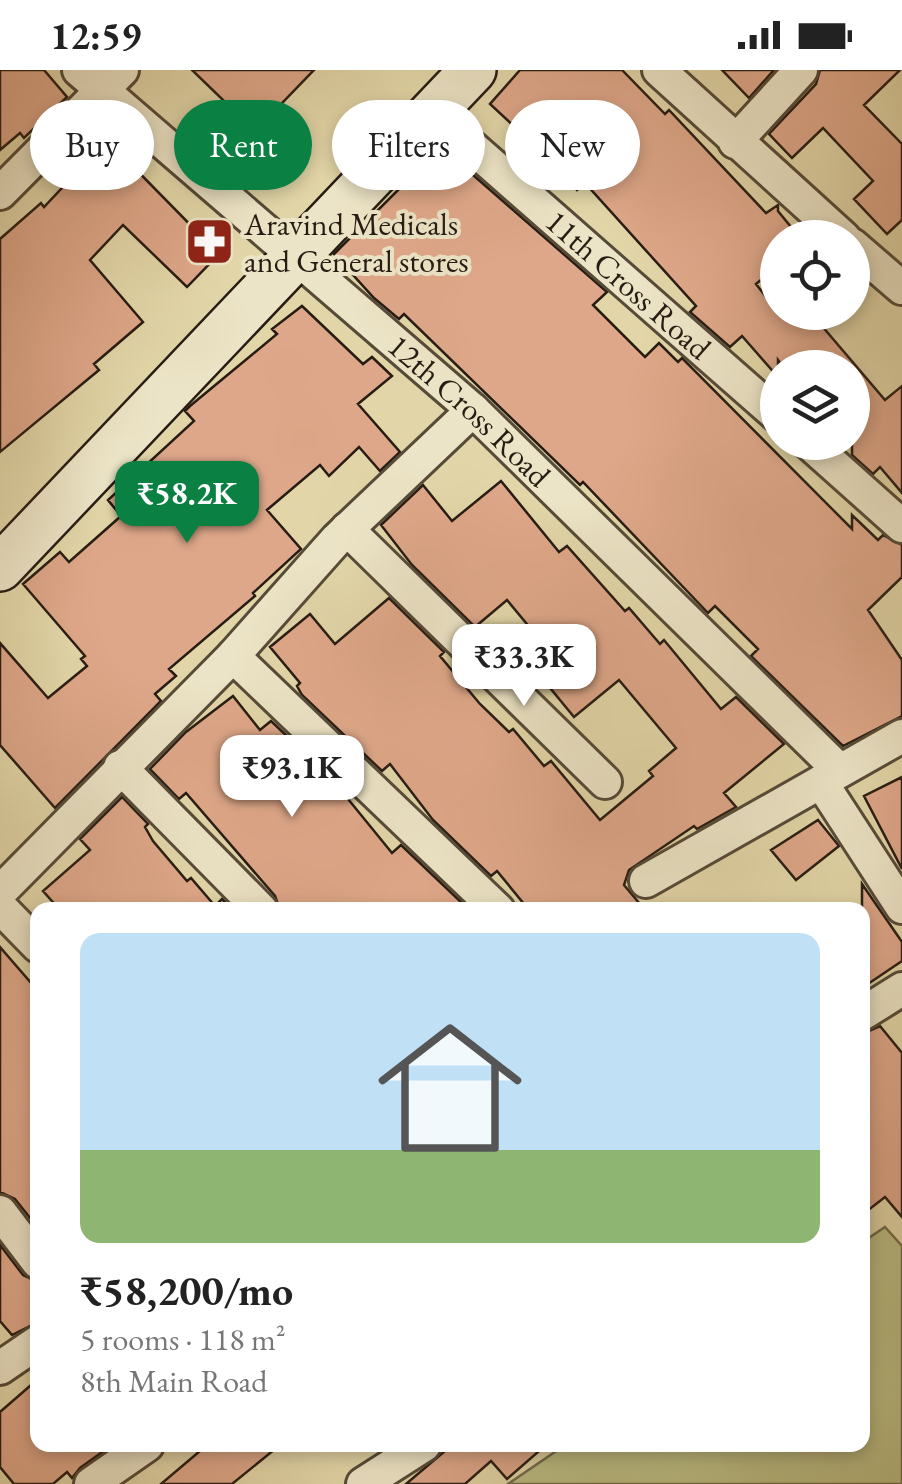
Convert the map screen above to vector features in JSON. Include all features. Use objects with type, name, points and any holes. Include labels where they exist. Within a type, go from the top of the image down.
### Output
[{"type":"street","name":"12th Cross Road","points":[[79,70],[112,82],[294,258],[473,410],[830,776],[902,906]]},
{"type":"street","points":[[446,100],[473,70]]},
{"type":"street","points":[[659,70],[824,220]]},
{"type":"street","points":[[735,142],[802,70]]},
{"type":"street","points":[[0,193],[112,82]]},
{"type":"street","name":"11th Cross Road","points":[[485,158],[760,400]]},
{"type":"street","points":[[0,568],[360,190]]},
{"type":"street","points":[[870,260],[902,288]]},
{"type":"street","points":[[0,892],[232,656],[347,530],[473,410]]},
{"type":"street","points":[[828,460],[902,526]]},
{"type":"street","points":[[347,530],[605,782]]},
{"type":"street","points":[[232,656],[490,902]]},
{"type":"street","points":[[646,881],[902,736]]},
{"type":"street","points":[[120,768],[253,902]]},
{"type":"street","points":[[0,907],[30,938]]},
{"type":"street","points":[[870,1009],[902,989]]},
{"type":"street","points":[[0,1212],[30,1251]]},
{"type":"street","points":[[0,1368],[30,1347]]},
{"type":"street","points":[[91,1484],[138,1452]]},
{"type":"street","points":[[363,1484],[413,1452]]},
{"type":"green space","points":[[885,1227],[902,1246],[902,1484],[508,1484],[555,1452],[870,1452],[870,1237]]},
{"type":"building","points":[[0,70],[44,70],[67,97],[30,100],[30,132],[24,138],[20,133],[0,150]]},
{"type":"building","points":[[192,70],[314,70],[285,100],[223,100]]},
{"type":"building","points":[[520,70],[622,70],[665,114],[669,110],[766,213],[778,205],[785,220],[760,220],[760,281],[756,284],[760,289],[760,330],[825,330],[842,350],[760,350],[760,356],[742,336],[730,347],[690,312],[696,306],[591,190],[640,190],[640,100],[505,100],[505,118],[490,104]]},
{"type":"building","points":[[722,70],[774,70],[749,98]]},
{"type":"building","points":[[820,70],[900,70],[864,105],[902,144],[902,220],[887,234],[854,199],[873,181],[823,128],[792,158],[769,134],[816,84]]},
{"type":"building","points":[[485,185],[607,292],[593,305],[645,357],[659,343],[678,362],[682,358],[760,436],[760,460],[783,460],[852,529],[852,515],[878,540],[883,535],[902,545],[902,577],[868,610],[902,660],[902,716],[843,746],[751,656],[758,649],[715,606],[708,613],[583,482],[580,485],[404,314],[399,319],[374,298],[334,254],[398,190],[485,190]]},
{"type":"building","points":[[154,188],[219,254],[187,287],[123,225],[90,260],[143,322],[94,364],[99,370],[0,452],[0,239],[41,203],[44,207],[60,190]]},
{"type":"building","points":[[302,306],[363,364],[372,357],[392,376],[358,404],[400,452],[380,471],[359,447],[329,476],[320,465],[267,510],[301,549],[253,593],[255,596],[169,669],[176,676],[155,694],[161,701],[55,808],[0,745],[0,643],[48,698],[87,666],[81,659],[85,656],[23,584],[60,552],[69,562],[121,516],[108,500],[194,421],[185,411],[190,406],[277,334],[272,329]]},
{"type":"building","points":[[870,382],[885,400],[902,386],[902,493],[880,467],[873,474],[858,460],[870,460]]},
{"type":"building","points":[[501,481],[559,552],[567,546],[625,611],[629,608],[660,644],[664,640],[721,709],[736,697],[784,744],[724,793],[736,807],[697,829],[694,826],[629,870],[624,885],[638,902],[522,902],[497,871],[491,876],[433,820],[390,764],[382,771],[302,695],[297,686],[300,683],[270,647],[310,614],[335,644],[389,598],[444,652],[440,656],[480,704],[509,732],[513,729],[544,766],[551,761],[600,820],[653,776],[649,771],[676,748],[619,680],[574,717],[541,677],[532,683],[516,662],[541,641],[507,600],[475,627],[412,565],[381,525],[423,485],[452,521]]},
{"type":"building","points":[[233,696],[260,730],[271,721],[350,796],[348,799],[392,853],[401,845],[461,902],[277,902],[186,793],[179,799],[150,769],[186,732]]},
{"type":"building","points":[[902,777],[902,869],[864,796]]},
{"type":"building","points":[[122,797],[148,824],[145,827],[153,841],[187,881],[191,878],[212,902],[53,902],[43,891],[90,850],[80,839]]},
{"type":"building","points":[[818,820],[839,846],[796,880],[771,850]]},
{"type":"building","points":[[862,884],[902,942],[902,961],[870,983],[870,902],[862,902]]},
{"type":"building","points":[[0,947],[30,982],[30,1218],[15,1199],[0,1192]]},
{"type":"building","points":[[880,1026],[902,1053],[902,1217],[885,1197],[870,1209],[870,1030]]},
{"type":"building","points":[[0,1245],[23,1275],[30,1278],[30,1326],[12,1335],[0,1321]]},
{"type":"building","points":[[30,1386],[30,1452],[102,1452],[72,1478],[67,1472],[53,1484],[14,1484],[0,1467],[0,1412]]},
{"type":"building","points":[[199,1452],[271,1452],[232,1484],[161,1484]]},
{"type":"building","points":[[444,1452],[538,1452],[507,1479],[491,1461],[465,1484],[406,1484]]},
{"type":"place","name":"Aravind Medicals and General stores","points":[[209,242]]}]
